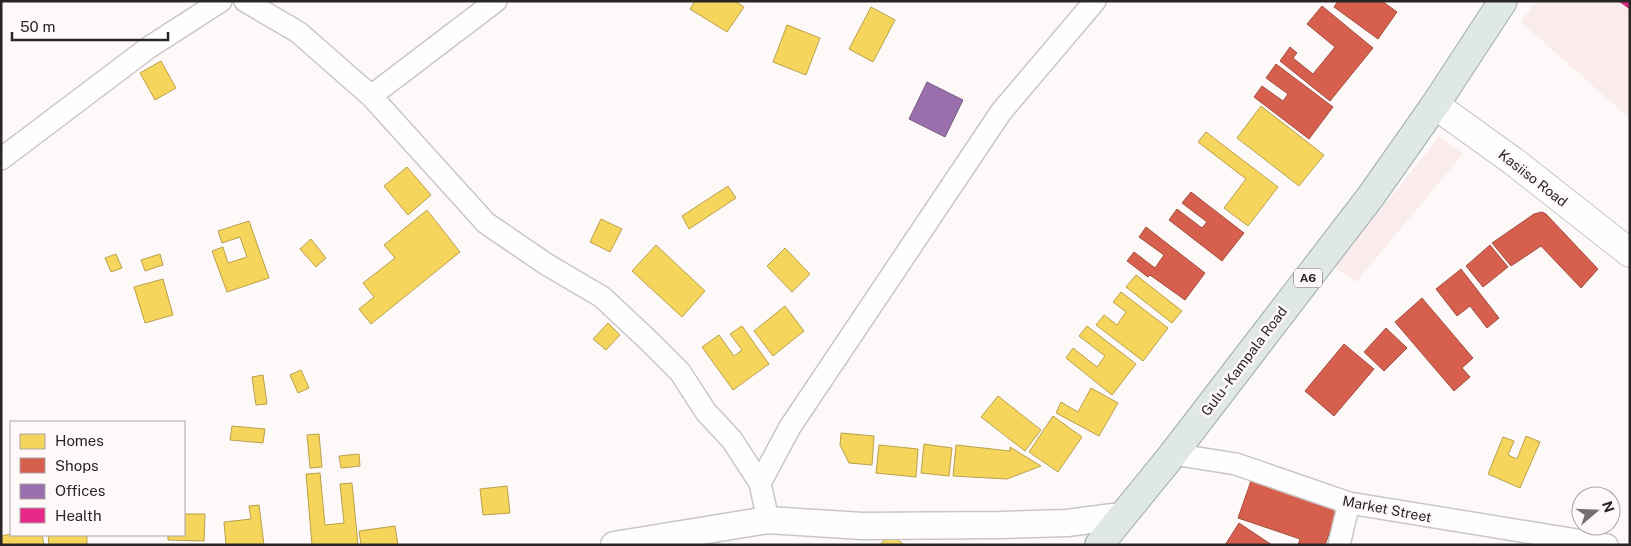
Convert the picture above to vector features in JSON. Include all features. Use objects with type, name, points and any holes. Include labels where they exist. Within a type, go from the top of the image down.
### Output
[{"type":"main road","name":"Gulu - Kampala Road","points":[[1099,545],[1173,454],[1371,196],[1435,105],[1504,1]]},
{"type":"main road","name":"Kasiiso Road","points":[[1435,105],[1513,161],[1630,253]]},
{"type":"street","points":[[1,159],[148,48],[221,1]]},
{"type":"street","points":[[245,1],[298,32],[371,96],[486,224],[546,264],[602,297],[648,340],[680,372],[706,412],[732,440],[760,483],[768,520]]},
{"type":"street","points":[[371,96],[496,1]]},
{"type":"street","points":[[760,483],[790,427],[1001,112],[1086,4]]},
{"type":"street","name":"Market Street","points":[[1173,454],[1236,464],[1349,504],[1606,545]]},
{"type":"street","points":[[1339,545],[1349,504]]},
{"type":"street","points":[[614,545],[768,520],[862,526],[980,526],[1068,523],[1121,516]]},
{"type":"shaded area","points":[[1536,1],[1630,1],[1630,119],[1521,22]]},
{"type":"shaded area","points":[[1439,137],[1463,154],[1356,282],[1334,267]]},
{"type":"building: Homes","points":[[695,1],[735,1],[744,7],[727,32],[690,9]]},
{"type":"building: Homes","points":[[871,7],[895,20],[873,62],[849,49]]},
{"type":"building: Homes","points":[[787,25],[820,38],[806,75],[773,62]]},
{"type":"building: Homes","points":[[161,61],[176,88],[155,100],[140,73]]},
{"type":"building: Homes","points":[[1261,106],[1324,155],[1299,186],[1237,138]]},
{"type":"building: Homes","points":[[1206,132],[1278,187],[1248,226],[1224,208],[1246,179],[1198,142]]},
{"type":"building: Homes","points":[[407,167],[431,195],[408,215],[384,186]]},
{"type":"building: Homes","points":[[728,186],[736,198],[689,229],[682,216]]},
{"type":"building: Homes","points":[[427,210],[460,252],[371,324],[359,309],[374,297],[363,283],[395,258],[384,245]]},
{"type":"building: Homes","points":[[601,219],[622,229],[610,252],[590,242]]},
{"type":"building: Homes","points":[[249,221],[269,278],[227,292],[212,251],[223,247],[228,263],[247,257],[240,237],[222,243],[218,231]]},
{"type":"building: Homes","points":[[311,239],[326,258],[316,267],[300,249]]},
{"type":"building: Homes","points":[[656,245],[705,291],[682,317],[632,271]]},
{"type":"building: Homes","points":[[785,248],[810,274],[792,292],[767,266]]},
{"type":"building: Homes","points":[[116,254],[122,268],[111,272],[105,258]]},
{"type":"building: Homes","points":[[160,254],[163,265],[145,271],[141,260]]},
{"type":"building: Homes","points":[[1136,275],[1182,311],[1172,323],[1126,287]]},
{"type":"building: Homes","points":[[163,279],[173,315],[145,323],[134,287]]},
{"type":"building: Homes","points":[[1121,292],[1168,328],[1143,361],[1096,325],[1104,315],[1117,325],[1126,312],[1113,302]]},
{"type":"building: Homes","points":[[785,306],[804,331],[773,356],[754,331]]},
{"type":"building: Homes","points":[[608,323],[620,335],[606,350],[593,339]]},
{"type":"building: Homes","points":[[742,326],[769,364],[733,390],[702,347],[719,335],[734,356],[742,350],[730,334]]},
{"type":"building: Homes","points":[[1087,326],[1136,364],[1112,395],[1066,358],[1073,348],[1097,367],[1105,356],[1079,336]]},
{"type":"building: Homes","points":[[301,370],[309,388],[298,393],[290,375]]},
{"type":"building: Homes","points":[[263,375],[267,404],[256,405],[252,377]]},
{"type":"building: Homes","points":[[1091,388],[1118,403],[1099,436],[1056,413],[1061,402],[1078,412]]},
{"type":"building: Homes","points":[[998,396],[1041,430],[1025,451],[981,417]]},
{"type":"building: Homes","points":[[1053,416],[1082,437],[1058,472],[1029,452]]},
{"type":"building: Homes","points":[[232,426],[265,429],[263,443],[230,440]]},
{"type":"building: Homes","points":[[841,433],[874,436],[872,465],[849,463],[840,445]]},
{"type":"building: Homes","points":[[319,434],[322,467],[310,468],[307,435]]},
{"type":"building: Homes","points":[[1526,436],[1540,442],[1520,488],[1488,474],[1503,437],[1514,441],[1508,455],[1517,459]]},
{"type":"building: Homes","points":[[924,444],[952,448],[949,476],[921,473]]},
{"type":"building: Homes","points":[[879,445],[918,449],[916,477],[876,473]]},
{"type":"building: Homes","points":[[956,445],[1010,451],[1010,447],[1041,466],[1007,479],[953,476]]},
{"type":"building: Homes","points":[[359,454],[360,466],[341,468],[339,456]]},
{"type":"building: Homes","points":[[320,473],[325,525],[344,523],[340,484],[352,483],[358,545],[312,545],[306,474]]},
{"type":"building: Homes","points":[[507,486],[510,513],[483,515],[480,489]]},
{"type":"building: Homes","points":[[259,505],[264,545],[226,545],[224,522],[251,519],[249,506]]},
{"type":"building: Homes","points":[[185,514],[205,514],[204,541],[168,540],[168,536],[185,536]]},
{"type":"building: Homes","points":[[395,526],[398,545],[361,545],[359,531]]},
{"type":"building: Homes","points":[[890,533],[904,545],[880,545]]},
{"type":"building: Homes","points":[[10,534],[10,536],[42,536],[44,545],[2,545],[1,536]]},
{"type":"building: Homes","points":[[48,536],[87,536],[87,545],[49,545]]},
{"type":"building: Shops","points":[[1338,1],[1382,1],[1397,12],[1378,39],[1334,7]]},
{"type":"building: Shops","points":[[1322,6],[1373,48],[1330,101],[1280,61],[1290,47],[1297,53],[1293,58],[1313,74],[1335,47],[1307,24]]},
{"type":"building: Shops","points":[[1276,64],[1333,107],[1309,139],[1254,97],[1262,86],[1283,101],[1288,94],[1266,78]]},
{"type":"building: Shops","points":[[1191,192],[1244,233],[1222,261],[1169,220],[1177,209],[1202,228],[1207,222],[1182,203]]},
{"type":"building: Shops","points":[[1542,212],[1598,269],[1581,288],[1541,246],[1511,266],[1492,243],[1534,214]]},
{"type":"building: Shops","points":[[1146,227],[1205,273],[1185,300],[1150,275],[1148,277],[1127,261],[1134,252],[1155,268],[1164,255],[1139,237]]},
{"type":"building: Shops","points":[[1490,245],[1508,267],[1483,287],[1466,266]]},
{"type":"building: Shops","points":[[1461,269],[1499,318],[1487,328],[1470,306],[1457,316],[1436,289]]},
{"type":"building: Shops","points":[[1422,298],[1473,358],[1462,368],[1470,377],[1454,391],[1395,322]]},
{"type":"building: Shops","points":[[1386,328],[1407,348],[1384,371],[1364,352]]},
{"type":"building: Shops","points":[[1344,344],[1374,369],[1334,416],[1305,391]]},
{"type":"building: Shops","points":[[1252,478],[1332,508],[1336,515],[1325,545],[1298,545],[1300,539],[1238,518]]},
{"type":"building: Shops","points":[[1239,523],[1272,545],[1225,545]]},
{"type":"building: Offices","points":[[927,82],[963,100],[945,137],[909,119]]},
{"type":"building: Health","points":[[1619,1],[1630,1],[1630,9]]}]
